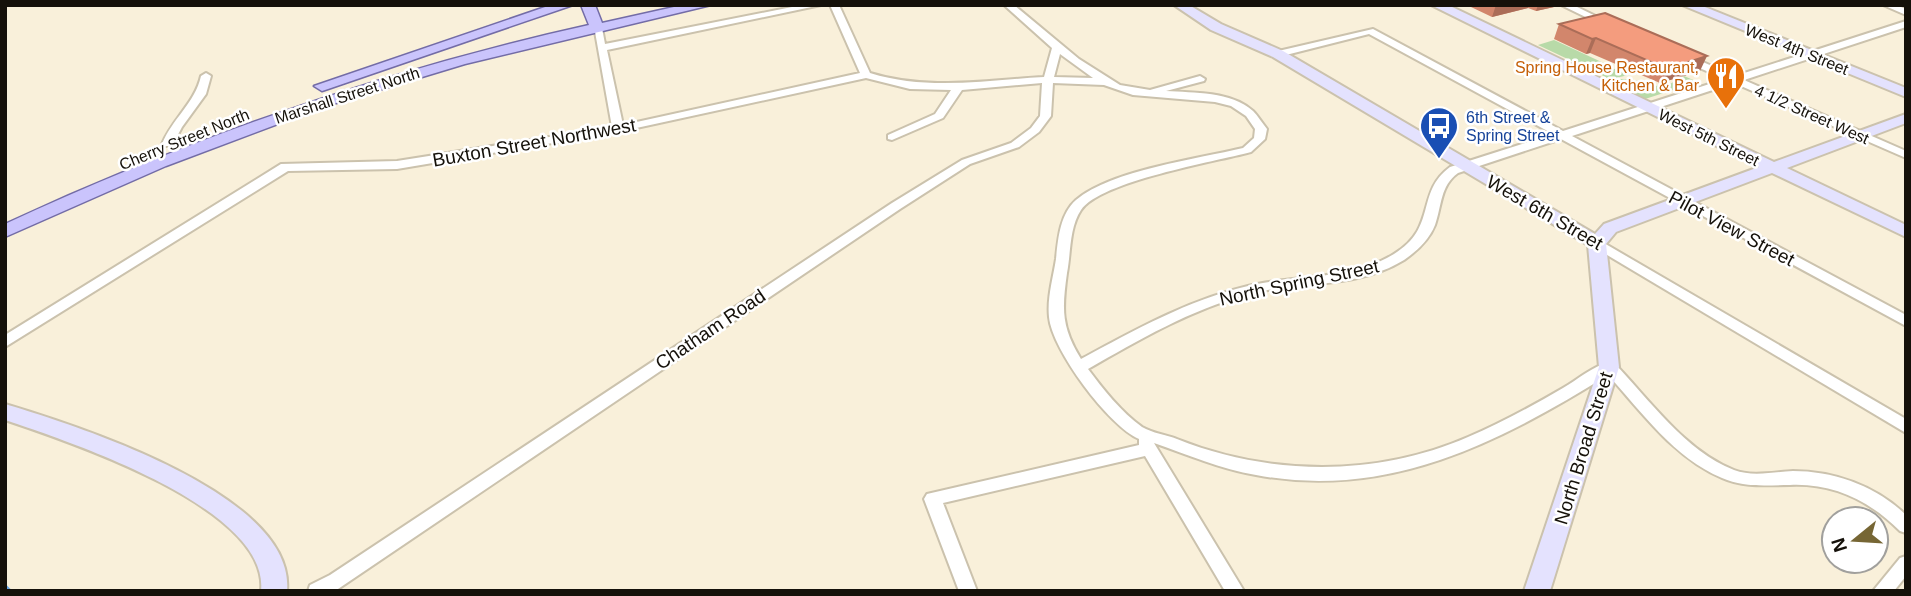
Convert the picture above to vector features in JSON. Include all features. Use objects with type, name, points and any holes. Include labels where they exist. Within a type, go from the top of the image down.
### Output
[{"type":"main road","name":"Cherry Street North","points":[[5,218],[170,139],[566,5]]},
{"type":"main road","points":[[588,5],[597,28]]},
{"type":"main road","points":[[594,5],[597,28]]},
{"type":"main road","name":"Marshall Street North","points":[[5,231],[155,164],[307,106],[445,64],[704,5]]},
{"type":"main road","name":"West 6th Street","points":[[1180,5],[1216,27],[1278,54],[1597,243]]},
{"type":"main road","name":"West 5th Street","points":[[1437,5],[1906,232]]},
{"type":"main road","name":"West 4th Street","points":[[1688,5],[1906,93]]},
{"type":"main road","points":[[1597,243],[1610,228],[1906,118]]},
{"type":"main road","name":"North Broad Street","points":[[1537,591],[1566,511],[1609,367],[1597,243]]},
{"type":"main road","points":[[5,412],[139,458],[199,491],[259,542],[272,560],[274,591]]},
{"type":"street","points":[[601,48],[817,5]]},
{"type":"street","points":[[834,5],[866,75]]},
{"type":"street","points":[[1008,5],[1106,82],[1125,90],[1195,96],[1232,103],[1253,116],[1261,134],[1247,149],[1111,187],[1078,206],[1068,228],[1055,313],[1057,326],[1079,367],[1144,442],[1235,591]]},
{"type":"street","points":[[1565,5],[1611,26]]},
{"type":"street","points":[[1887,5],[1906,12]]},
{"type":"street","name":"North Spring Street","points":[[1079,367],[1156,323],[1212,300],[1272,285],[1354,274],[1388,263],[1416,244],[1425,234],[1438,187],[1448,173],[1647,106],[1906,24]]},
{"type":"street","points":[[597,28],[618,129]]},
{"type":"street","name":"Pilot View Street","points":[[1278,54],[1370,31],[1906,321]]},
{"type":"street","name":"Chatham Road","points":[[317,591],[337,581],[897,206],[966,162],[1024,139],[1045,116],[1048,80],[1058,45]]},
{"type":"street","name":"4 1/2 Street West","points":[[1674,53],[1906,155]]},
{"type":"street","name":"Buxton Street Northwest","points":[[5,342],[285,167],[397,165],[618,129],[866,75],[903,85],[958,88],[1048,80],[1106,82]]},
{"type":"street","points":[[170,139],[205,90],[206,76]]},
{"type":"street","points":[[1152,94],[1157,89],[1200,79]]},
{"type":"street","points":[[892,137],[939,116],[958,88]]},
{"type":"street","name":"West 6th Street","points":[[1597,243],[1906,427]]},
{"type":"street","points":[[968,591],[933,499],[1144,442],[1255,470],[1318,474],[1363,471],[1406,464],[1463,449],[1553,402],[1609,367],[1699,457],[1722,472],[1740,478],[1802,478],[1837,484],[1876,501],[1906,526]]},
{"type":"street","points":[[1882,591],[1906,563]]},
{"type":"green space","points":[[1554,40],[1608,66],[1593,71],[1538,45]]},
{"type":"green space","points":[[1618,68],[1632,74],[1616,78],[1629,86],[1619,79],[1643,83],[1638,87],[1668,85],[1684,76],[1698,82],[1645,99],[1598,73]]},
{"type":"building","points":[[1605,13],[1707,56],[1667,69],[1559,24]]},
{"type":"waterway","points":[[5,587],[9,591]]},
{"type":"place","name":"Spring House Restaurant, Kitchen & Bar","points":[[1726,110]]},
{"type":"place","name":"6th Street & Spring Street","points":[[1439,160]]}]
